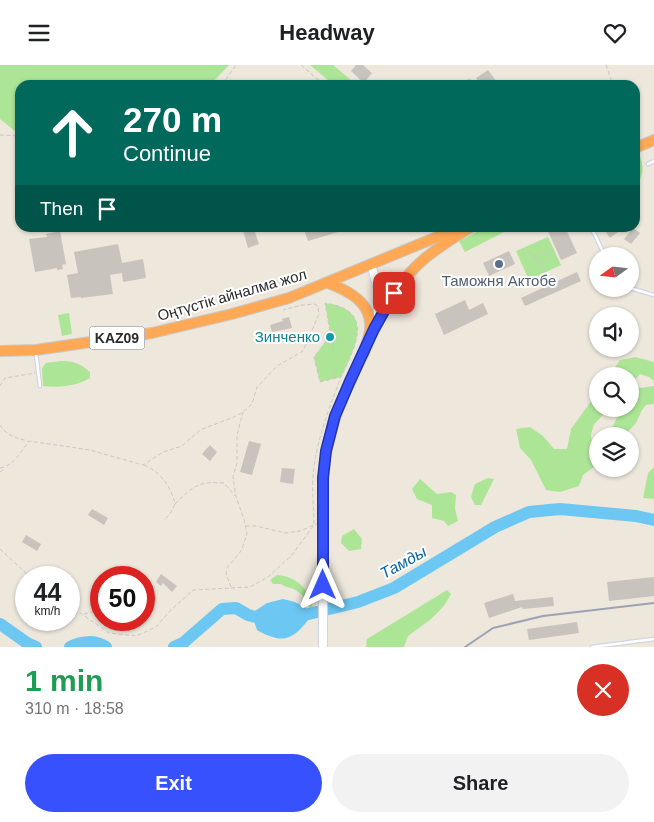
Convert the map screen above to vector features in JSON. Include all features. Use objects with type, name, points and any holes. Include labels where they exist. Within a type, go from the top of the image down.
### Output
[{"type":"highway","points":[[640,146],[654,140]]},
{"type":"highway","name":"Оңтүстік айналма жол","points":[[0,351],[36,350],[152,333],[232,314],[289,298],[449,232]]},
{"type":"highway","points":[[374,329],[394,293],[409,273],[428,255],[463,232]]},
{"type":"highway","points":[[328,283],[348,290],[360,300],[369,316],[370,329],[360,350]]},
{"type":"main road","points":[[323,647],[323,478],[326,451],[335,416],[360,350],[374,329],[379,309],[379,293],[371,264]]},
{"type":"lane","points":[[648,164],[654,161]]},
{"type":"lane","points":[[593,232],[601,247]]},
{"type":"lane","points":[[639,291],[654,295]]},
{"type":"lane","points":[[36,350],[40,386]]},
{"type":"lane","points":[[592,647],[654,639]]},
{"type":"path","points":[[226,80],[236,65]]},
{"type":"path","points":[[301,65],[318,80]]},
{"type":"path","points":[[606,65],[611,80]]},
{"type":"path","points":[[0,135],[15,135]]},
{"type":"path","points":[[520,249],[535,256],[536,260],[541,262],[546,272]]},
{"type":"path","points":[[535,256],[554,250]]},
{"type":"path","points":[[541,262],[543,255]]},
{"type":"path","points":[[326,341],[314,357],[320,382],[342,377],[360,350],[357,323],[351,314],[341,307],[325,303],[330,331]]},
{"type":"path","points":[[143,465],[163,452],[182,446],[200,430],[243,412],[252,404],[257,387],[277,366],[303,351],[319,313],[318,307],[315,304],[302,305],[283,310]]},
{"type":"path","points":[[334,332],[351,314]]},
{"type":"path","points":[[334,332],[336,337],[360,350]]},
{"type":"path","points":[[326,341],[325,333],[334,332]]},
{"type":"path","points":[[334,379],[333,342],[336,337]]},
{"type":"path","points":[[326,341],[333,342]]},
{"type":"path","points":[[0,386],[5,378],[37,373]]},
{"type":"path","points":[[232,588],[226,568],[241,551],[248,534],[236,497],[233,477],[237,463],[237,435],[243,412]]},
{"type":"path","points":[[0,425],[5,432],[16,439],[90,450],[152,468],[169,486],[175,504]]},
{"type":"path","points":[[0,472],[12,462],[29,441]]},
{"type":"path","points":[[0,468],[5,467]]},
{"type":"path","points":[[164,520],[175,504],[196,485],[208,482],[224,483],[236,497]]},
{"type":"path","points":[[246,526],[272,529],[286,533],[323,524]]},
{"type":"path","points":[[80,612],[109,633],[136,636],[156,627],[193,590],[250,587],[268,577],[292,555],[314,525]]},
{"type":"path","points":[[0,549],[18,566]]},
{"type":"path","points":[[84,614],[90,613]]},
{"type":"green space","points":[[0,65],[229,65],[215,80],[15,80],[15,131],[0,119]]},
{"type":"green space","points":[[310,65],[333,65],[351,80],[328,80]]},
{"type":"green space","points":[[640,157],[642,166],[640,178]]},
{"type":"green space","points":[[476,232],[504,232],[465,252],[459,241]]},
{"type":"green space","points":[[548,237],[561,265],[529,280],[516,251]]},
{"type":"green space","points":[[325,303],[341,307],[351,313],[356,322],[357,331],[352,354],[341,377],[320,382],[314,357],[326,341],[325,333],[330,330]]},
{"type":"green space","points":[[69,313],[72,334],[62,336],[58,315]]},
{"type":"green space","points":[[635,357],[654,362],[654,381],[649,377],[639,375],[639,367],[615,367],[620,360]]},
{"type":"green space","points":[[73,362],[83,366],[90,372],[90,378],[67,386],[43,386],[42,368],[46,363]]},
{"type":"green space","points":[[654,386],[654,404],[646,405],[639,416],[639,387]]},
{"type":"green space","points":[[589,404],[589,417],[601,417],[593,427],[589,427],[589,471],[583,475],[579,486],[560,492],[546,490],[531,460],[520,448],[516,429],[530,427],[543,436],[554,449],[567,449],[571,429]]},
{"type":"green space","points":[[617,417],[639,417],[632,427],[611,427]]},
{"type":"green space","points":[[654,467],[654,499],[643,498],[648,473]]},
{"type":"green space","points":[[488,478],[494,479],[481,505],[475,505],[471,497],[475,484]]},
{"type":"green space","points":[[420,479],[437,494],[451,492],[456,495],[455,509],[458,521],[448,526],[444,521],[432,518],[432,505],[417,499],[412,489]]},
{"type":"green space","points":[[354,529],[362,539],[361,549],[349,551],[341,543],[342,536]]},
{"type":"green space","points":[[277,575],[295,580],[303,587],[313,602],[311,609],[303,597],[295,590],[281,584],[273,584],[270,580]]},
{"type":"green space","points":[[447,590],[451,594],[444,606],[430,620],[408,636],[404,647],[366,647],[367,639]]},
{"type":"water","points":[[283,599],[295,602],[306,608],[309,619],[297,632],[286,638],[273,637],[257,630],[254,621],[255,611],[267,603]]},
{"type":"building","points":[[356,65],[363,65],[372,73],[366,80],[361,80],[351,71]]},
{"type":"building","points":[[488,70],[495,80],[477,80],[476,78]]},
{"type":"building","points":[[60,232],[66,264],[62,265],[63,269],[57,270],[57,268],[35,272],[29,239],[47,237],[46,234]]},
{"type":"building","points":[[243,232],[255,232],[259,244],[248,248]]},
{"type":"building","points":[[305,232],[338,232],[308,241]]},
{"type":"building","points":[[548,232],[567,232],[577,253],[561,260]]},
{"type":"building","points":[[606,232],[618,232],[610,238]]},
{"type":"building","points":[[630,232],[640,233],[631,244],[624,239]]},
{"type":"building","points":[[118,244],[122,263],[143,259],[146,278],[123,282],[122,273],[110,275],[113,294],[71,298],[67,275],[78,273],[74,252]]},
{"type":"building","name":"Таможня Актобе","points":[[509,251],[515,264],[489,276],[483,263]]},
{"type":"building","points":[[577,272],[581,281],[525,306],[521,298]]},
{"type":"building","points":[[465,300],[469,310],[483,303],[488,314],[444,335],[435,314]]},
{"type":"building","points":[[289,317],[292,328],[272,332],[270,325]]},
{"type":"building","points":[[249,441],[261,444],[252,475],[240,472]]},
{"type":"building","points":[[210,445],[217,452],[210,461],[202,454]]},
{"type":"building","points":[[282,468],[295,469],[293,484],[280,482]]},
{"type":"building","points":[[92,509],[108,518],[104,525],[88,515]]},
{"type":"building","points":[[26,535],[41,544],[37,551],[22,542]]},
{"type":"building","points":[[161,574],[177,586],[172,592],[163,583],[161,586],[156,582]]},
{"type":"building","points":[[654,577],[654,596],[609,601],[607,582]]},
{"type":"building","points":[[513,594],[515,601],[553,597],[554,606],[523,609],[522,607],[489,618],[484,603]]},
{"type":"building","points":[[577,622],[579,633],[529,640],[527,629]]},
{"type":"waterway","name":"Тамды","points":[[292,618],[358,602],[394,588],[495,527],[529,512],[560,509],[636,516],[654,520]]},
{"type":"waterway","name":"Тамды","points":[[174,647],[183,643],[222,609],[236,608],[248,615],[271,621]]},
{"type":"waterway","name":"Тамды","points":[[0,624],[36,647]]},
{"type":"waterway","name":"Тамды","points":[[70,647],[88,642],[106,647]]},
{"type":"railway","points":[[465,647],[493,628],[543,616],[654,603]]},
{"type":"place","name":"Таможня Актобе","points":[[499,264]]},
{"type":"place","name":"Зинченко","points":[[330,337]]},
{"type":"route","points":[[323,585],[323,478],[326,451],[335,416],[350,381],[374,329],[394,293]]}]
